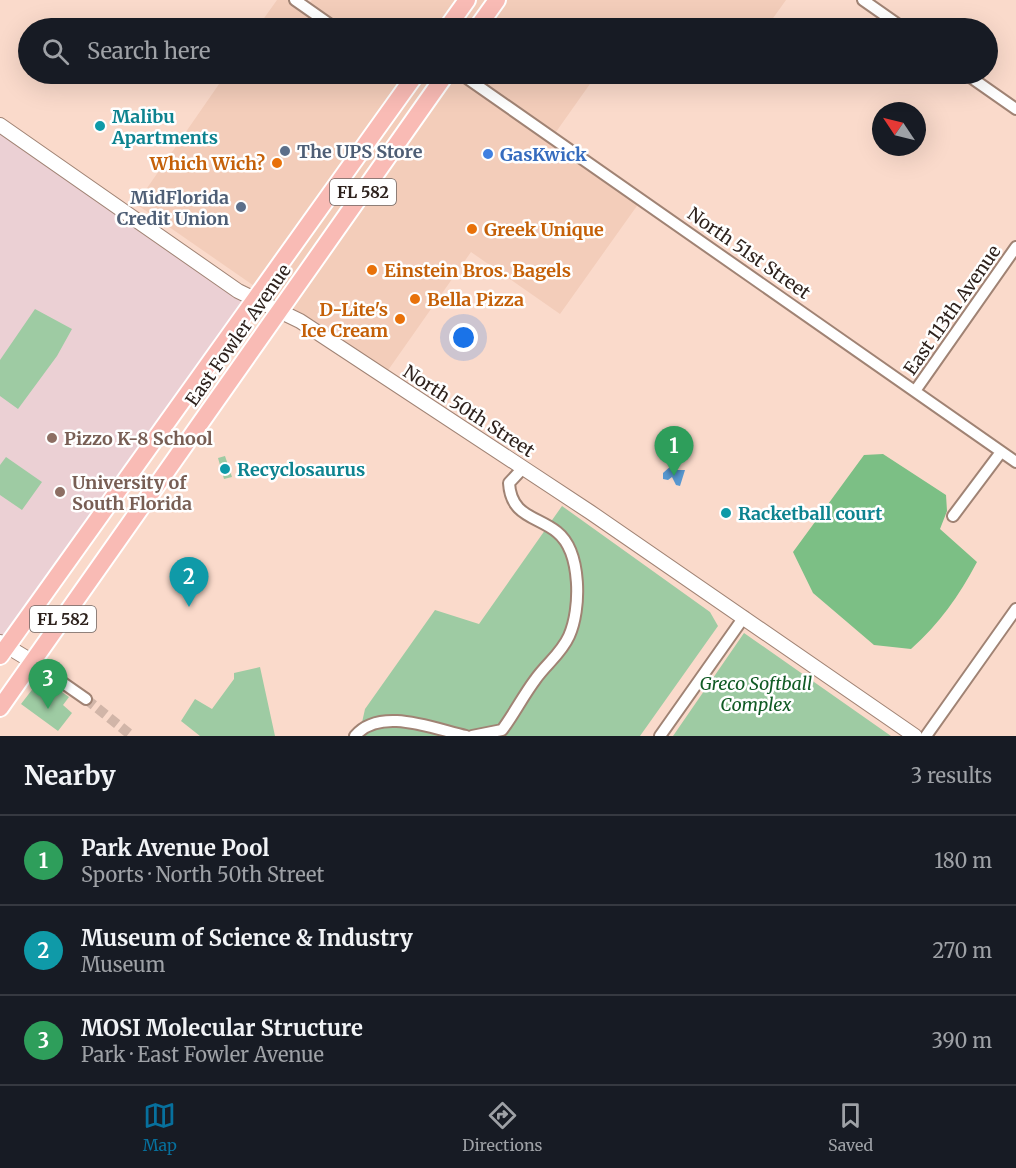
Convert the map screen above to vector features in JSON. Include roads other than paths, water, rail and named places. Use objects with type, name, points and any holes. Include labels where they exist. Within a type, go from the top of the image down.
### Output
[{"type":"main road","points":[[454,18],[467,0]]},
{"type":"main road","points":[[468,18],[480,0]]},
{"type":"main road","points":[[484,18],[497,0]]},
{"type":"main road","name":"East Fowler Avenue","points":[[3,648],[255,301],[403,84]]},
{"type":"main road","points":[[333,234],[366,170],[405,114],[411,98],[409,84]]},
{"type":"main road","name":"East Fowler Avenue","points":[[0,708],[439,84]]},
{"type":"street","points":[[863,0],[889,18]]},
{"type":"street","points":[[299,3],[321,18]]},
{"type":"street","name":"North 51st Street","points":[[475,84],[1016,462]]},
{"type":"street","points":[[980,84],[1016,109]]},
{"type":"street","name":"North 50th Street","points":[[0,125],[255,301],[279,310],[523,468],[915,736]]},
{"type":"street","name":"East 113th Avenue","points":[[915,391],[1016,247]]},
{"type":"street","points":[[953,516],[1001,452]]},
{"type":"street","points":[[472,736],[502,730],[537,677],[563,648],[574,622],[577,564],[571,548],[556,531],[527,516],[516,506],[509,492],[509,483],[523,468]]},
{"type":"street","points":[[926,736],[1016,609]]},
{"type":"street","points":[[660,736],[744,617]]},
{"type":"street","points":[[3,648],[33,662],[86,699]]},
{"type":"street","points":[[355,736],[373,723],[393,722],[466,736]]},
{"type":"water","points":[[672,465],[676,470],[685,470],[680,486],[676,485],[672,477],[668,480],[663,479],[663,473]]},
{"type":"tunnel","points":[[86,699],[132,736]]},
{"type":"place","name":"Malibu Apartments","points":[[100,126]]},
{"type":"place","name":"The UPS Store","points":[[285,151]]},
{"type":"place","name":"GasKwick","points":[[488,154]]},
{"type":"place","name":"Which Wich?","points":[[277,163]]},
{"type":"place","name":"MidFlorida Credit Union","points":[[241,207]]},
{"type":"place","name":"Greek Unique","points":[[472,229]]},
{"type":"place","name":"Einstein Bros. Bagels","points":[[372,270]]},
{"type":"place","name":"Bella Pizza","points":[[415,299]]},
{"type":"place","name":"D-Lite's Ice Cream","points":[[400,319]]},
{"type":"place","name":"Pizzo K-8 School","points":[[52,438]]},
{"type":"place","name":"Recyclosaurus","points":[[225,469]]},
{"type":"place","name":"Park Avenue Pool","points":[[674,476]]},
{"type":"place","name":"University of South Florida","points":[[60,492]]},
{"type":"place","name":"Racketball court","points":[[726,513]]},
{"type":"place","name":"Museum of Science & Industry","points":[[189,607]]},
{"type":"place","name":"MOSI Molecular Structure","points":[[48,709]]},
{"type":"park label","name":"Greco Softball Complex","points":[[756,693]]}]
